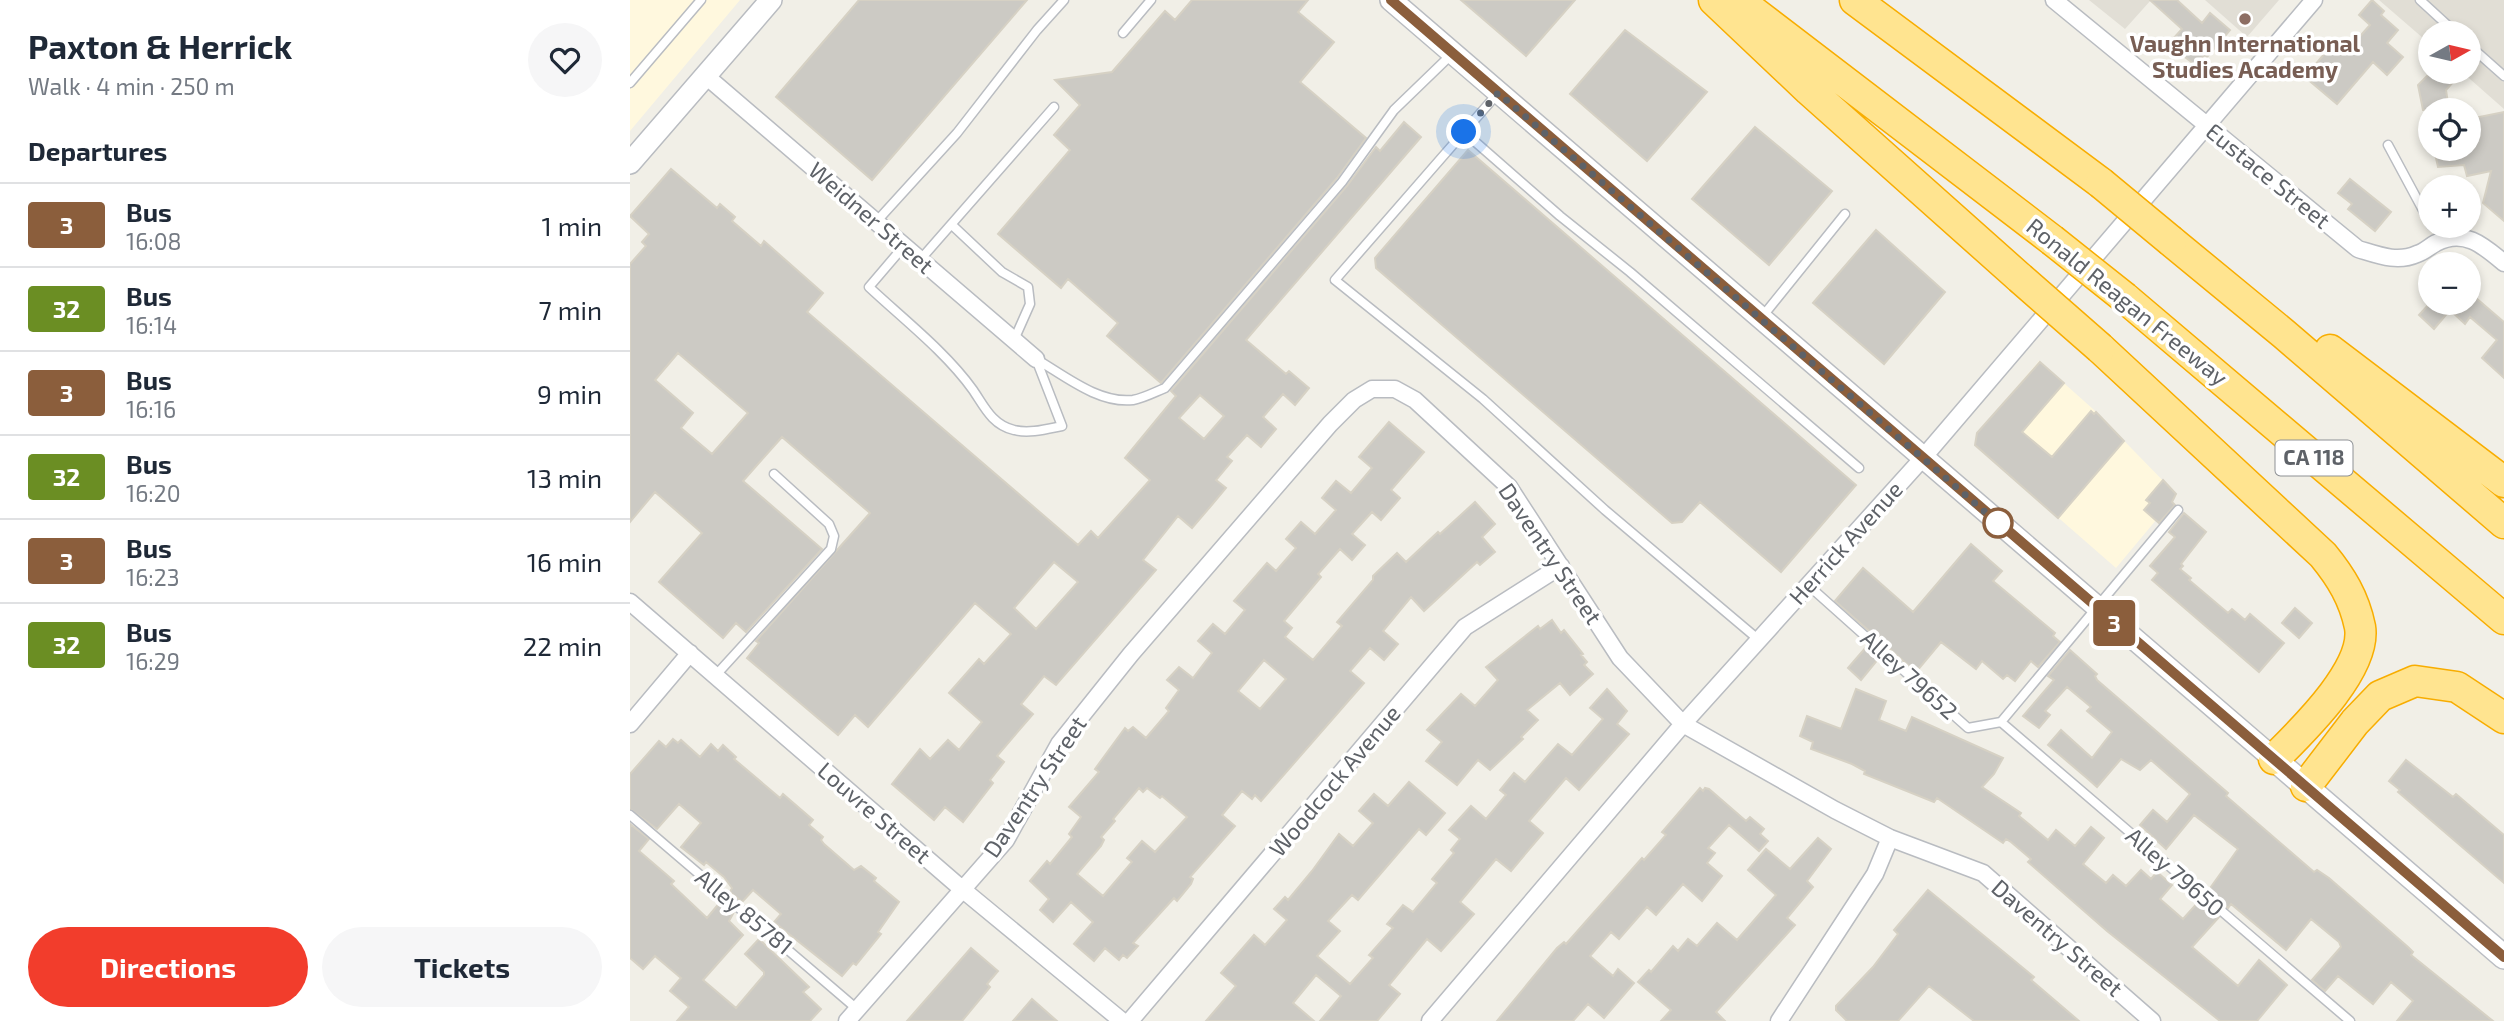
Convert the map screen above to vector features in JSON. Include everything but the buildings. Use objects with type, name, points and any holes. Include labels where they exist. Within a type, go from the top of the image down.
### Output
[{"type":"highway","points":[[1714,0],[1809,90],[2100,348],[2323,555],[2345,582],[2360,629],[2355,660],[2305,728],[2274,759]]},
{"type":"highway","name":"Ronald Reagan Freeway","points":[[1738,0],[2125,298],[2504,619]]},
{"type":"highway","points":[[1855,0],[2101,183],[2284,334],[2504,523]]},
{"type":"highway","points":[[2171,241],[2337,355],[2504,482]]},
{"type":"highway","points":[[2306,786],[2355,722],[2381,696],[2415,681],[2457,687],[2504,718]]},
{"type":"main road","points":[[2274,759],[2504,957]]},
{"type":"street","points":[[630,163],[771,0]]},
{"type":"street","points":[[1391,0],[2274,759]]},
{"type":"street","name":"Eustace Street","points":[[2053,0],[2358,249],[2388,259],[2416,255],[2439,241],[2460,236],[2479,242],[2504,263]]},
{"type":"street","name":"Herrick Avenue","points":[[1430,1021],[1683,724],[1922,459],[2314,0]]},
{"type":"street","name":"Weidner Street","points":[[706,76],[1036,359]]},
{"type":"street","name":"Daventry Street","points":[[852,1015],[1006,841],[1059,744],[1131,654],[1330,424],[1354,400],[1372,389],[1395,389],[1415,400],[1509,487],[1620,658],[1683,724],[1890,838],[1983,873],[2152,1021]]},
{"type":"street","name":"Woodcock Avenue","points":[[1130,1021],[1465,627],[1562,566]]},
{"type":"street","name":"Louvre Street","points":[[630,601],[962,889],[1122,1021]]},
{"type":"street","points":[[630,724],[690,653]]},
{"type":"street","points":[[1781,1020],[1875,874],[1890,838]]},
{"type":"lane","points":[[630,83],[701,0]]},
{"type":"lane","points":[[876,222],[957,133],[1037,30],[1064,0]]},
{"type":"lane","points":[[1123,33],[1151,0]]},
{"type":"lane","points":[[2420,0],[2443,21]]},
{"type":"lane","points":[[1036,359],[1090,390],[1114,400],[1136,400],[1165,388],[1342,182],[1394,110],[1453,53]]},
{"type":"lane","points":[[2482,57],[2504,76]]},
{"type":"lane","points":[[1498,93],[1335,280],[1483,399],[1605,510],[1759,640]]},
{"type":"lane","points":[[920,260],[1054,107]]},
{"type":"lane","points":[[1464,132],[1859,468]]},
{"type":"lane","points":[[2388,145],[2418,201]]},
{"type":"lane","points":[[1760,319],[1845,214]]},
{"type":"lane","points":[[951,225],[1002,272],[1028,287],[1030,304],[1014,340]]},
{"type":"lane","points":[[904,246],[869,287],[958,372],[985,411],[996,421],[1014,430],[1036,431],[1062,426],[1036,359]]},
{"type":"lane","points":[[716,675],[831,549],[834,536],[829,524],[774,474]]},
{"type":"lane","points":[[2001,722],[2178,510]]},
{"type":"lane","name":"Alley 79652","points":[[1808,585],[1968,728],[2001,722]]},
{"type":"lane","name":"Alley 79650","points":[[2001,722],[2350,1021]]},
{"type":"lane","name":"Alley 85781","points":[[630,815],[852,1015]]},
{"type":"shaded area","points":[[630,0],[740,0],[630,131]]},
{"type":"shaded area","name":"Vaughn International Studies Academy","points":[[2089,0],[2151,0],[2125,29]]},
{"type":"shaded area","name":"Vaughn International Studies Academy","points":[[2205,0],[2279,0],[2247,37]]},
{"type":"shaded area","points":[[2379,0],[2504,0],[2504,109],[2476,84],[2482,84],[2482,21],[2418,21],[2418,34]]},
{"type":"shaded area","points":[[2039,361],[2093,409],[2177,495],[2116,568],[1975,445],[1977,433]]},
{"type":"bus line","name":"3","points":[[1391,0],[2504,957]]},
{"type":"place","name":"Vaughn International Studies Academy","points":[[2245,19]]},
{"type":"route","points":[[1464,132],[1498,93],[1998,523]]}]
